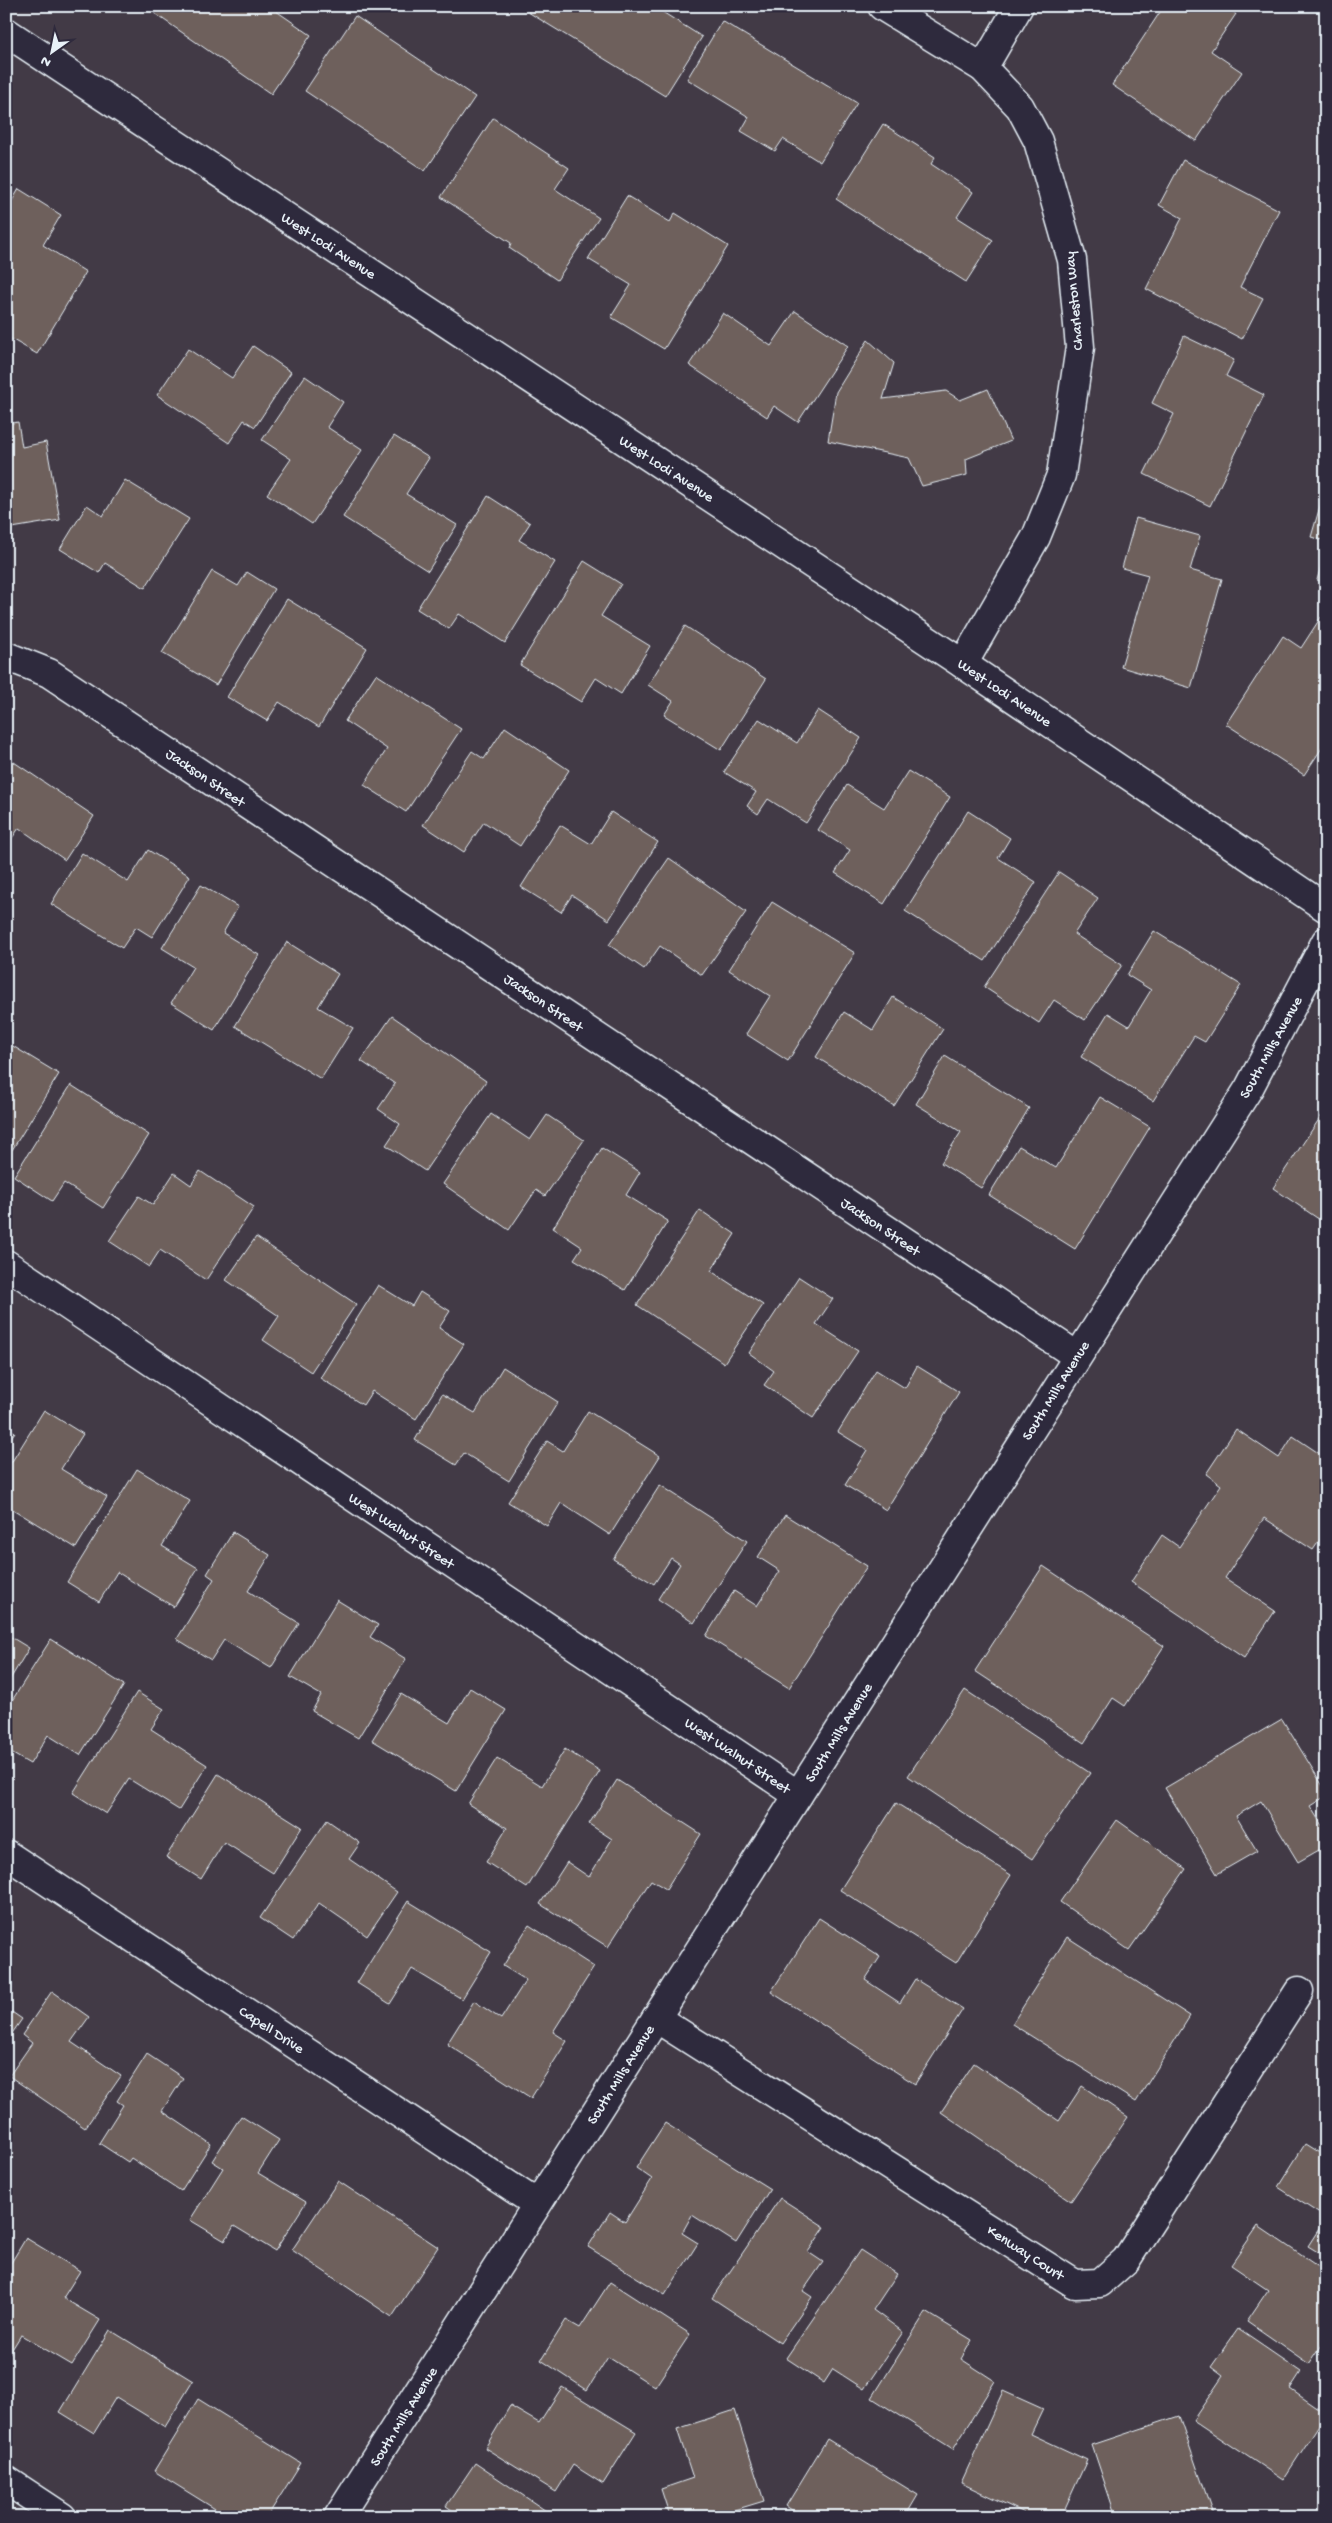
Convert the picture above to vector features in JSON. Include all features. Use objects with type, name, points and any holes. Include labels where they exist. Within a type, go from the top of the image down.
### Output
[{"type":"street","name":"Charleston Way","points":[[882,6],[983,68],[1020,107],[1038,141],[1072,260],[1080,348],[1062,475],[1036,537],[963,664]]},
{"type":"street","points":[[983,68],[1019,6]]},
{"type":"street","name":"West Lodi Avenue","points":[[6,32],[963,664],[1326,908]]},
{"type":"street","name":"Jackson Street","points":[[6,656],[49,673],[1077,1356]]},
{"type":"street","name":"South Mills Avenue","points":[[338,2517],[1249,1088],[1326,941]]},
{"type":"street","name":"West Walnut Street","points":[[6,1264],[798,1795]]},
{"type":"street","name":"Capell Drive","points":[[6,1854],[537,2204]]},
{"type":"street","name":"Kenway Court","points":[[656,2018],[1075,2284],[1100,2283],[1126,2260],[1299,1991]]},
{"type":"street","points":[[6,2480],[62,2517]]},
{"type":"building","points":[[159,6],[269,6],[311,35],[271,94],[154,13]]},
{"type":"building","points":[[532,6],[653,6],[702,37],[665,96],[528,12]]},
{"type":"building","points":[[1164,6],[1224,6],[1236,14],[1211,51],[1242,72],[1196,141],[1112,85]]},
{"type":"building","points":[[355,16],[475,97],[425,171],[305,91]]},
{"type":"building","points":[[722,21],[857,103],[820,162],[783,139],[775,151],[741,131],[749,117],[687,79]]},
{"type":"building","points":[[1326,32],[1326,46],[1319,42]]},
{"type":"building","points":[[493,118],[569,168],[555,189],[599,218],[557,280],[509,248],[511,243],[441,197]]},
{"type":"building","points":[[883,124],[935,157],[931,164],[973,192],[957,217],[993,240],[966,282],[836,199]]},
{"type":"building","points":[[1183,160],[1279,210],[1240,287],[1263,298],[1242,339],[1146,289],[1182,218],[1159,205]]},
{"type":"building","points":[[19,189],[61,215],[43,245],[86,272],[37,354],[6,336],[6,285],[10,278],[6,276],[6,211]]},
{"type":"building","points":[[627,196],[670,222],[675,213],[728,246],[664,349],[611,317],[631,285],[588,259]]},
{"type":"building","points":[[795,311],[848,346],[798,422],[774,406],[767,417],[689,365],[723,313],[771,346]]},
{"type":"building","points":[[1184,336],[1234,360],[1226,376],[1264,395],[1210,506],[1144,474],[1174,414],[1152,403]]},
{"type":"building","points":[[868,340],[894,363],[883,399],[946,391],[960,400],[988,389],[1011,441],[966,459],[967,475],[922,486],[909,458],[828,441],[836,392]]},
{"type":"building","points":[[253,346],[291,372],[255,427],[244,420],[229,443],[157,395],[188,349],[232,378]]},
{"type":"building","points":[[305,376],[343,402],[327,427],[362,450],[312,524],[267,494],[291,459],[262,440]]},
{"type":"building","points":[[18,422],[22,447],[46,442],[60,520],[6,529],[6,424]]},
{"type":"building","points":[[394,436],[429,458],[406,494],[457,525],[428,571],[343,517]]},
{"type":"building","points":[[125,480],[189,519],[145,588],[105,563],[99,573],[60,549],[87,505],[103,516]]},
{"type":"building","points":[[1326,486],[1326,541],[1311,537]]},
{"type":"building","points":[[488,496],[530,523],[519,540],[555,562],[505,643],[459,614],[449,629],[417,609]]},
{"type":"building","points":[[1136,518],[1200,536],[1190,570],[1222,579],[1191,688],[1121,667],[1148,575],[1122,568]]},
{"type":"building","points":[[1326,548],[1326,583],[1317,580]]},
{"type":"building","points":[[584,561],[621,584],[601,616],[650,646],[621,694],[596,678],[581,702],[520,665]]},
{"type":"building","points":[[212,571],[238,586],[247,572],[274,589],[216,685],[162,653]]},
{"type":"building","points":[[287,599],[367,648],[319,727],[279,702],[267,721],[227,697]]},
{"type":"building","points":[[1321,617],[1326,620],[1326,742],[1304,775],[1226,724],[1283,636],[1301,648]]},
{"type":"building","points":[[685,626],[766,679],[721,750],[664,715],[673,701],[648,685]]},
{"type":"building","points":[[376,674],[461,729],[406,812],[364,785],[387,749],[345,721]]},
{"type":"building","points":[[818,710],[861,738],[806,823],[768,799],[758,814],[747,806],[756,792],[724,772],[759,719],[797,743]]},
{"type":"building","points":[[505,727],[569,770],[520,846],[484,822],[464,852],[423,825],[472,751],[484,759]]},
{"type":"building","points":[[8,758],[94,816],[65,860],[19,828],[6,847]]},
{"type":"building","points":[[908,771],[950,797],[884,904],[835,873],[850,850],[818,830],[847,785],[884,808]]},
{"type":"building","points":[[968,811],[1010,838],[998,858],[1036,882],[985,961],[905,911]]},
{"type":"building","points":[[611,812],[658,842],[609,920],[572,895],[561,912],[521,887],[560,825],[591,844]]},
{"type":"building","points":[[148,850],[190,876],[152,937],[136,927],[122,948],[51,904],[82,853],[128,882]]},
{"type":"building","points":[[669,858],[746,912],[702,975],[660,946],[644,969],[609,945]]},
{"type":"building","points":[[1059,872],[1098,898],[1074,934],[1122,965],[1085,1020],[1054,1000],[1039,1023],[984,987]]},
{"type":"building","points":[[201,885],[238,907],[223,933],[259,955],[214,1030],[171,1003],[193,967],[162,948]]},
{"type":"building","points":[[772,902],[855,953],[788,1061],[746,1034],[770,996],[729,970]]},
{"type":"building","points":[[1154,931],[1241,985],[1205,1042],[1194,1036],[1153,1101],[1081,1057],[1108,1013],[1129,1026],[1151,990],[1127,975]]},
{"type":"building","points":[[287,942],[338,974],[318,1007],[353,1028],[321,1079],[235,1026]]},
{"type":"building","points":[[893,997],[943,1029],[894,1106],[816,1057],[844,1012],[873,1030]]},
{"type":"building","points":[[392,1016],[486,1081],[425,1171],[386,1145],[400,1124],[378,1109],[395,1084],[361,1061]]},
{"type":"building","points":[[6,1042],[59,1074],[12,1150],[6,1146]]},
{"type":"building","points":[[945,1056],[1029,1108],[981,1188],[941,1163],[961,1132],[916,1104]]},
{"type":"building","points":[[71,1085],[149,1135],[103,1208],[64,1183],[52,1201],[14,1176]]},
{"type":"building","points":[[1100,1097],[1150,1127],[1075,1249],[989,1195],[1019,1146],[1056,1168]]},
{"type":"building","points":[[1326,1109],[1326,1224],[1273,1188]]},
{"type":"building","points":[[491,1114],[530,1140],[547,1115],[584,1140],[545,1196],[536,1190],[509,1230],[443,1184]]},
{"type":"building","points":[[602,1148],[640,1172],[626,1195],[668,1221],[625,1290],[574,1259],[582,1247],[553,1228]]},
{"type":"building","points":[[200,1171],[254,1207],[206,1280],[160,1250],[149,1267],[109,1241],[139,1196],[153,1205],[174,1173],[191,1185]]},
{"type":"building","points":[[700,1210],[735,1234],[711,1271],[763,1305],[724,1363],[637,1305]]},
{"type":"building","points":[[256,1237],[356,1304],[311,1372],[263,1340],[279,1316],[226,1280]]},
{"type":"building","points":[[799,1277],[833,1299],[816,1324],[858,1351],[813,1418],[764,1385],[774,1371],[749,1353]]},
{"type":"building","points":[[378,1285],[412,1306],[420,1292],[450,1311],[439,1328],[464,1344],[416,1419],[372,1391],[363,1405],[320,1378]]},
{"type":"building","points":[[917,1366],[959,1392],[886,1510],[845,1485],[867,1450],[838,1432],[876,1370],[905,1388]]},
{"type":"building","points":[[503,1367],[558,1402],[509,1481],[464,1453],[456,1465],[415,1440],[442,1394],[475,1413]]},
{"type":"building","points":[[44,1410],[83,1434],[61,1469],[107,1497],[76,1548],[6,1505],[6,1471]]},
{"type":"building","points":[[588,1411],[660,1456],[610,1535],[561,1503],[547,1526],[508,1502],[547,1441],[563,1451]]},
{"type":"building","points":[[6,1427],[15,1432],[6,1444]]},
{"type":"building","points":[[1236,1429],[1279,1458],[1293,1436],[1326,1458],[1326,1531],[1313,1550],[1264,1518],[1225,1578],[1275,1611],[1244,1658],[1131,1582],[1162,1535],[1179,1547],[1221,1485],[1206,1474]]},
{"type":"building","points":[[137,1469],[190,1501],[162,1546],[198,1568],[174,1607],[117,1572],[99,1602],[67,1582]]},
{"type":"building","points":[[660,1485],[747,1541],[694,1623],[658,1599],[680,1564],[671,1558],[654,1584],[613,1559]]},
{"type":"building","points":[[785,1515],[867,1566],[789,1688],[706,1636],[734,1591],[757,1606],[780,1571],[758,1557]]},
{"type":"building","points":[[233,1532],[270,1555],[248,1591],[299,1623],[271,1668],[224,1640],[211,1660],[177,1639],[214,1579],[207,1574]]},
{"type":"building","points":[[1043,1566],[1164,1646],[1125,1706],[1113,1698],[1084,1743],[975,1671]]},
{"type":"building","points":[[337,1600],[378,1625],[370,1637],[406,1659],[358,1738],[312,1711],[321,1695],[290,1677]]},
{"type":"building","points":[[6,1634],[29,1648],[6,1686]]},
{"type":"building","points":[[51,1639],[124,1685],[80,1755],[48,1735],[30,1764],[6,1750],[6,1710]]},
{"type":"building","points":[[470,1688],[506,1710],[456,1791],[372,1740],[401,1694],[449,1723]]},
{"type":"building","points":[[965,1690],[1090,1773],[1032,1859],[908,1776]]},
{"type":"building","points":[[137,1692],[164,1709],[151,1729],[207,1765],[179,1810],[129,1779],[106,1814],[73,1793]]},
{"type":"building","points":[[1282,1719],[1326,1791],[1326,1796],[1310,1806],[1326,1832],[1326,1846],[1298,1862],[1261,1801],[1236,1816],[1257,1851],[1217,1874],[1165,1788]]},
{"type":"building","points":[[565,1749],[600,1771],[527,1888],[486,1862],[507,1828],[468,1804],[497,1758],[542,1786]]},
{"type":"building","points":[[218,1774],[302,1827],[273,1873],[224,1842],[201,1879],[166,1857]]},
{"type":"building","points":[[617,1780],[701,1834],[666,1889],[651,1880],[608,1947],[540,1904],[567,1862],[589,1877],[612,1839],[589,1824]]},
{"type":"building","points":[[896,1803],[1011,1875],[956,1963],[840,1890]]},
{"type":"building","points":[[327,1820],[360,1843],[349,1859],[397,1892],[367,1936],[319,1903],[293,1940],[260,1918]]},
{"type":"building","points":[[1117,1820],[1186,1869],[1129,1950],[1060,1902]]},
{"type":"building","points":[[408,1901],[491,1952],[462,1999],[412,1969],[390,2004],[357,1983]]},
{"type":"building","points":[[819,1918],[880,1957],[865,1980],[900,2003],[915,1979],[963,2009],[915,2084],[771,1992]]},
{"type":"building","points":[[529,1925],[594,1967],[553,2032],[567,2041],[531,2098],[447,2044],[474,2001],[501,2019],[526,1980],[503,1966]]},
{"type":"building","points":[[1067,1937],[1190,2016],[1136,2102],[1012,2024]]},
{"type":"building","points":[[52,1991],[89,2017],[71,2042],[121,2076],[85,2128],[9,2076],[32,2043],[22,2035]]},
{"type":"building","points":[[6,2008],[22,2019],[6,2042]]},
{"type":"building","points":[[147,2054],[183,2078],[162,2111],[211,2144],[181,2191],[131,2158],[128,2162],[99,2143],[123,2105],[117,2101]]},
{"type":"building","points":[[974,2063],[1059,2121],[1082,2086],[1128,2117],[1071,2201],[941,2112]]},
{"type":"building","points":[[241,2116],[279,2140],[258,2173],[306,2202],[275,2251],[234,2226],[225,2241],[190,2220],[223,2168],[212,2161]]},
{"type":"building","points":[[665,2123],[770,2189],[736,2243],[692,2215],[682,2233],[698,2243],[665,2295],[588,2247],[610,2212],[625,2222],[652,2179],[636,2168]]},
{"type":"building","points":[[1305,2144],[1326,2157],[1326,2218],[1278,2187]]},
{"type":"building","points":[[338,2181],[438,2247],[392,2317],[292,2250]]},
{"type":"building","points":[[780,2198],[825,2227],[808,2252],[823,2262],[803,2291],[812,2297],[780,2343],[712,2298]]},
{"type":"building","points":[[1326,2218],[1326,2257],[1308,2246]]},
{"type":"building","points":[[1258,2226],[1326,2272],[1326,2339],[1309,2364],[1247,2321],[1268,2290],[1231,2265]]},
{"type":"building","points":[[26,2238],[80,2271],[63,2298],[100,2320],[72,2365],[21,2335],[6,2359],[6,2271]]},
{"type":"building","points":[[860,2250],[897,2274],[873,2310],[903,2332],[864,2389],[833,2369],[824,2383],[786,2358]]},
{"type":"building","points":[[610,2282],[690,2334],[655,2387],[608,2357],[587,2390],[541,2360],[566,2320],[580,2328]]},
{"type":"building","points":[[926,2312],[972,2340],[961,2359],[995,2381],[953,2449],[872,2398]]},
{"type":"building","points":[[1238,2329],[1301,2372],[1290,2389],[1326,2414],[1283,2480],[1193,2420],[1223,2376],[1211,2367]]},
{"type":"building","points":[[110,2330],[193,2381],[165,2427],[116,2397],[94,2433],[60,2412]]},
{"type":"building","points":[[562,2387],[636,2432],[603,2484],[573,2465],[556,2492],[485,2448],[510,2406],[539,2423]]},
{"type":"building","points":[[1003,2391],[1043,2409],[1031,2434],[1087,2460],[1061,2517],[1033,2517],[961,2483]]},
{"type":"building","points":[[198,2399],[301,2463],[267,2517],[228,2517],[154,2471]]},
{"type":"building","points":[[735,2410],[764,2501],[721,2514],[721,2517],[670,2517],[661,2489],[693,2478],[677,2429]]},
{"type":"building","points":[[1179,2416],[1214,2517],[1116,2517],[1092,2445]]},
{"type":"building","points":[[827,2439],[918,2495],[905,2517],[802,2517],[786,2506]]},
{"type":"building","points":[[475,2463],[555,2517],[462,2517],[446,2506]]}]
